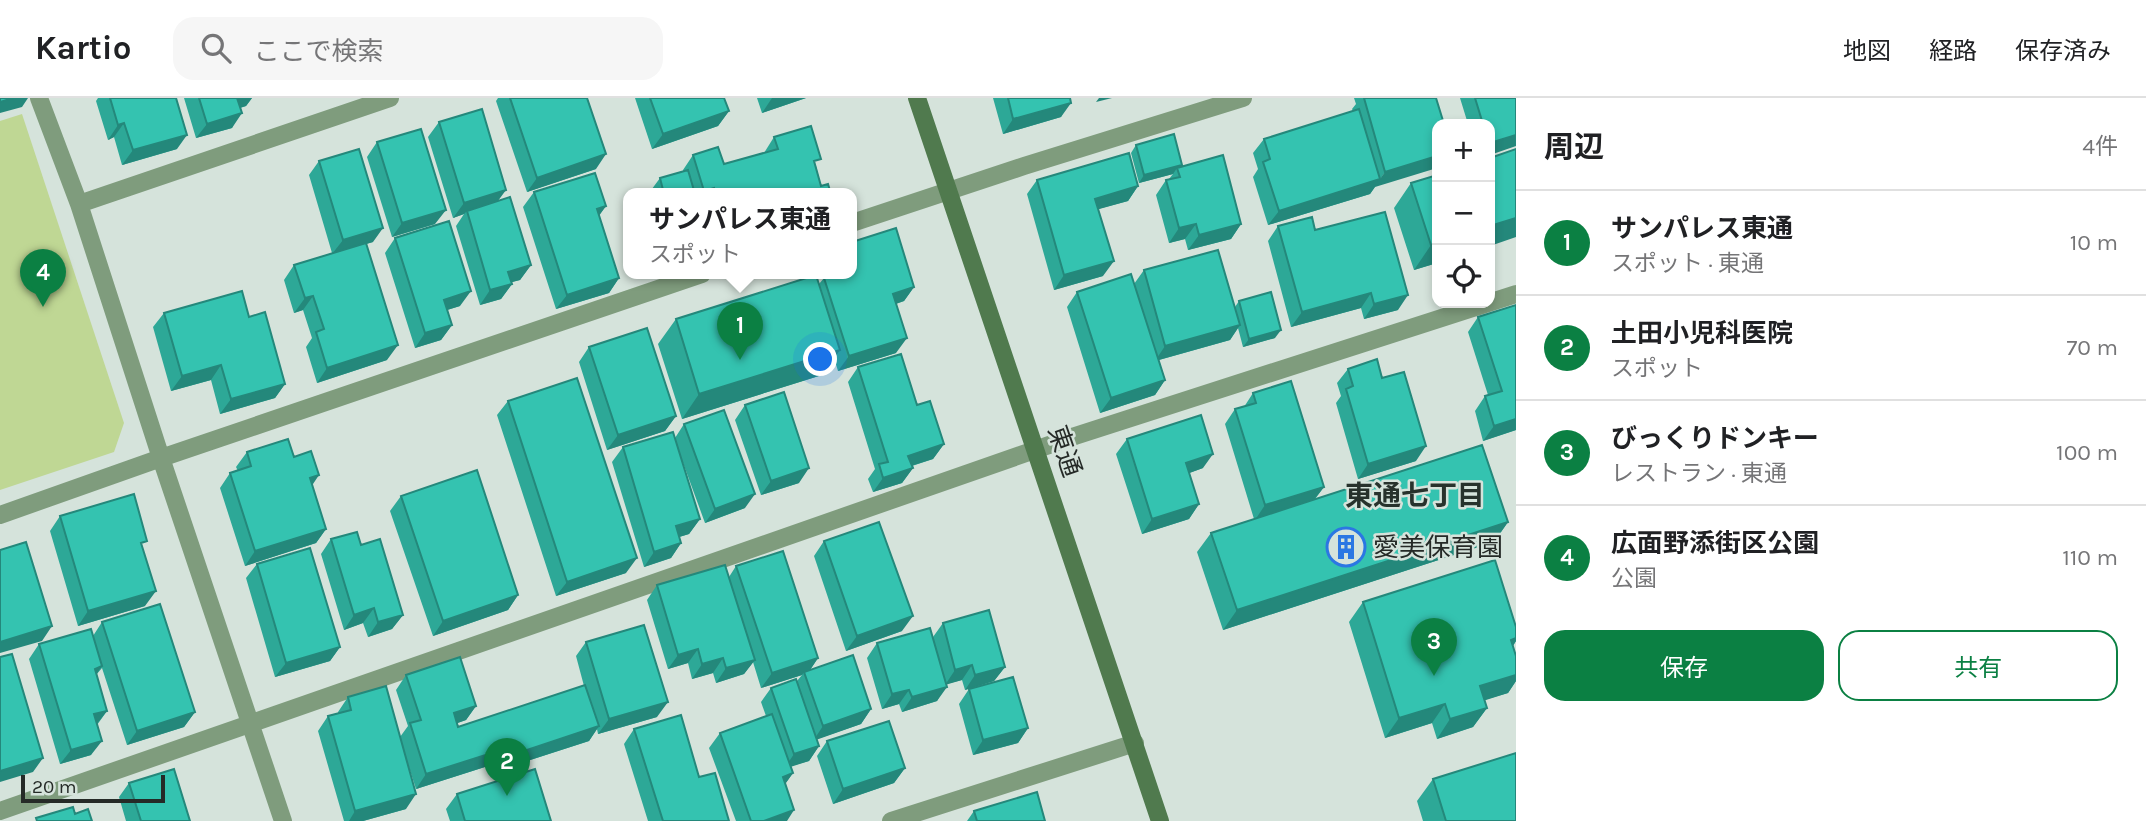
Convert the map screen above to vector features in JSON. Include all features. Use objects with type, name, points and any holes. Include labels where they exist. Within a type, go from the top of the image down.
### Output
[{"type":"street","points":[[39,98],[79,204],[283,821]]},
{"type":"street","points":[[79,204],[390,98]]},
{"type":"street","name":"東通","points":[[917,98],[1160,821]]},
{"type":"street","points":[[857,221],[1243,98]]},
{"type":"street","points":[[0,515],[687,279]]},
{"type":"street","points":[[0,811],[1037,449],[1516,294]]},
{"type":"street","points":[[891,821],[1135,743]]},
{"type":"green space","points":[[22,114],[124,423],[114,452],[0,490],[0,121]]},
{"type":"building","points":[[110,98],[176,98],[187,135],[133,150],[124,123],[118,125]]},
{"type":"building","points":[[199,98],[237,98],[242,113],[207,124]]},
{"type":"building","points":[[510,98],[587,98],[606,154],[537,178]]},
{"type":"building","points":[[650,98],[724,98],[729,111],[663,134]]},
{"type":"building","points":[[1008,98],[1070,98],[1071,103],[1013,119]]},
{"type":"building","points":[[1364,98],[1436,98],[1442,119],[1432,119],[1432,158],[1385,172]]},
{"type":"building","points":[[1475,98],[1516,98],[1516,135],[1495,141],[1495,119],[1481,119]]},
{"type":"building","points":[[482,109],[506,190],[464,203],[439,122]]},
{"type":"building","points":[[1359,109],[1380,179],[1279,211],[1263,162],[1270,159],[1264,139]]},
{"type":"building","points":[[811,126],[821,159],[814,161],[821,186],[828,184],[829,188],[703,188],[693,155],[718,147],[724,164],[778,149],[774,137]]},
{"type":"building","points":[[421,129],[446,210],[402,223],[377,142]]},
{"type":"building","points":[[1174,134],[1182,165],[1144,175],[1136,145]]},
{"type":"building","points":[[359,149],[383,228],[343,240],[319,161]]},
{"type":"building","points":[[1516,149],[1516,218],[1495,224],[1495,182],[1495,156]]},
{"type":"building","points":[[1129,153],[1138,186],[1095,199],[1114,261],[1064,275],[1037,180]]},
{"type":"building","points":[[1223,155],[1241,224],[1199,235],[1196,224],[1179,228],[1166,180],[1180,177],[1177,168]]},
{"type":"building","points":[[688,170],[693,188],[662,188],[660,178]]},
{"type":"building","points":[[595,173],[606,206],[597,209],[619,278],[567,295],[534,192]]},
{"type":"building","points":[[1432,177],[1431,245],[1411,183]]},
{"type":"building","points":[[510,197],[531,265],[508,272],[512,284],[490,290],[467,211]]},
{"type":"building","points":[[1385,212],[1408,295],[1374,304],[1371,293],[1302,312],[1278,226],[1312,217],[1315,230]]},
{"type":"building","points":[[449,221],[471,291],[444,300],[452,325],[425,333],[395,238]]},
{"type":"building","points":[[896,228],[914,287],[893,294],[907,338],[849,356],[824,279],[857,279],[857,240]]},
{"type":"building","points":[[366,243],[398,345],[327,368],[316,332],[324,329],[313,296],[305,298],[294,265]]},
{"type":"building","points":[[1218,250],[1240,325],[1165,346],[1144,270]]},
{"type":"building","points":[[1131,274],[1165,380],[1111,398],[1077,292]]},
{"type":"building","points":[[803,279],[817,279],[840,350],[699,394],[676,319]]},
{"type":"building","points":[[242,291],[249,317],[265,312],[285,384],[231,399],[221,365],[182,376],[164,313]]},
{"type":"building","points":[[1271,292],[1281,330],[1249,339],[1239,301]]},
{"type":"building","points":[[1516,305],[1516,419],[1494,426],[1485,396],[1502,391],[1478,317]]},
{"type":"building","points":[[647,328],[676,416],[618,435],[589,347]]},
{"type":"building","points":[[901,354],[917,405],[930,401],[944,444],[908,456],[913,468],[883,478],[879,464],[888,462],[858,367]]},
{"type":"building","points":[[1377,359],[1382,378],[1404,372],[1426,446],[1368,464],[1346,389],[1353,386],[1348,369]]},
{"type":"building","points":[[577,378],[637,558],[567,582],[508,401]]},
{"type":"building","points":[[1291,381],[1324,487],[1265,505],[1235,409],[1256,403],[1253,393]]},
{"type":"building","points":[[784,392],[809,468],[771,481],[745,405]]},
{"type":"building","points":[[724,410],[755,494],[715,509],[684,424]]},
{"type":"building","points":[[1201,415],[1213,454],[1186,463],[1199,504],[1152,519],[1127,439]]},
{"type":"building","points":[[673,432],[700,519],[676,526],[681,543],[654,552],[623,447]]},
{"type":"building","points":[[288,439],[294,457],[311,451],[319,475],[310,478],[326,529],[255,551],[230,473],[251,466],[247,452]]},
{"type":"building","name":"愛美保育園","points":[[1482,445],[1508,522],[1237,610],[1211,533]]},
{"type":"building","points":[[477,470],[518,595],[443,621],[401,496]]},
{"type":"building","points":[[134,494],[147,541],[141,543],[156,591],[88,611],[60,516]]},
{"type":"building","points":[[879,522],[913,616],[857,636],[824,541]]},
{"type":"building","points":[[357,532],[361,545],[380,539],[403,615],[378,622],[374,608],[354,615],[331,539]]},
{"type":"building","points":[[26,542],[52,626],[0,642],[0,550]]},
{"type":"building","points":[[310,548],[340,647],[286,663],[257,564]]},
{"type":"building","points":[[783,551],[818,658],[772,673],[736,566]]},
{"type":"building","points":[[1495,560],[1516,627],[1516,638],[1511,640],[1516,656],[1516,675],[1480,686],[1487,708],[1450,719],[1445,704],[1399,718],[1363,602]]},
{"type":"building","points":[[725,565],[755,660],[726,668],[723,658],[702,664],[698,649],[678,655],[657,585]]},
{"type":"building","points":[[160,604],[195,712],[137,731],[102,622]]},
{"type":"building","points":[[989,610],[1005,667],[975,675],[972,665],[955,670],[943,623]]},
{"type":"building","points":[[644,625],[668,702],[609,719],[586,642]]},
{"type":"building","points":[[930,628],[947,687],[912,697],[909,690],[892,694],[877,643]]},
{"type":"building","points":[[91,629],[102,666],[95,669],[107,711],[94,714],[102,741],[71,750],[39,644]]},
{"type":"building","points":[[12,654],[43,758],[0,771],[0,657]]},
{"type":"building","points":[[853,655],[871,709],[823,726],[804,672]]},
{"type":"building","points":[[460,657],[476,706],[454,713],[458,727],[585,685],[599,726],[500,759],[498,751],[426,774],[410,723],[421,720],[406,675]]},
{"type":"building","points":[[1013,677],[1028,728],[983,740],[969,689]]},
{"type":"building","points":[[796,679],[819,746],[794,754],[771,688]]},
{"type":"building","points":[[386,686],[416,794],[355,811],[328,716],[351,710],[348,697]]},
{"type":"building","points":[[772,714],[793,773],[783,777],[794,810],[764,821],[751,821],[720,733]]},
{"type":"building","points":[[681,715],[699,777],[715,773],[729,821],[663,821],[634,729]]},
{"type":"building","points":[[889,721],[905,768],[843,789],[827,741]]},
{"type":"building","points":[[1516,753],[1516,821],[1446,821],[1433,779]]},
{"type":"building","points":[[174,769],[190,821],[141,821],[129,783]]},
{"type":"building","points":[[535,769],[551,821],[465,821],[457,794]]},
{"type":"building","points":[[1037,792],[1045,821],[977,821],[974,811]]},
{"type":"building","points":[[73,807],[75,814],[88,809],[92,821],[37,821],[36,818]]},
{"type":"place","name":"広面野添街区公園","points":[[43,307]]},
{"type":"place","name":"サンパレス東通","points":[[740,360]]},
{"type":"place","name":"愛美保育園","points":[[1346,547]]},
{"type":"place","name":"びっくりドンキー","points":[[1434,676]]},
{"type":"place","name":"土田小児科医院","points":[[507,796]]},
{"type":"district","name":"東通七丁目","points":[[1415,495]]}]
